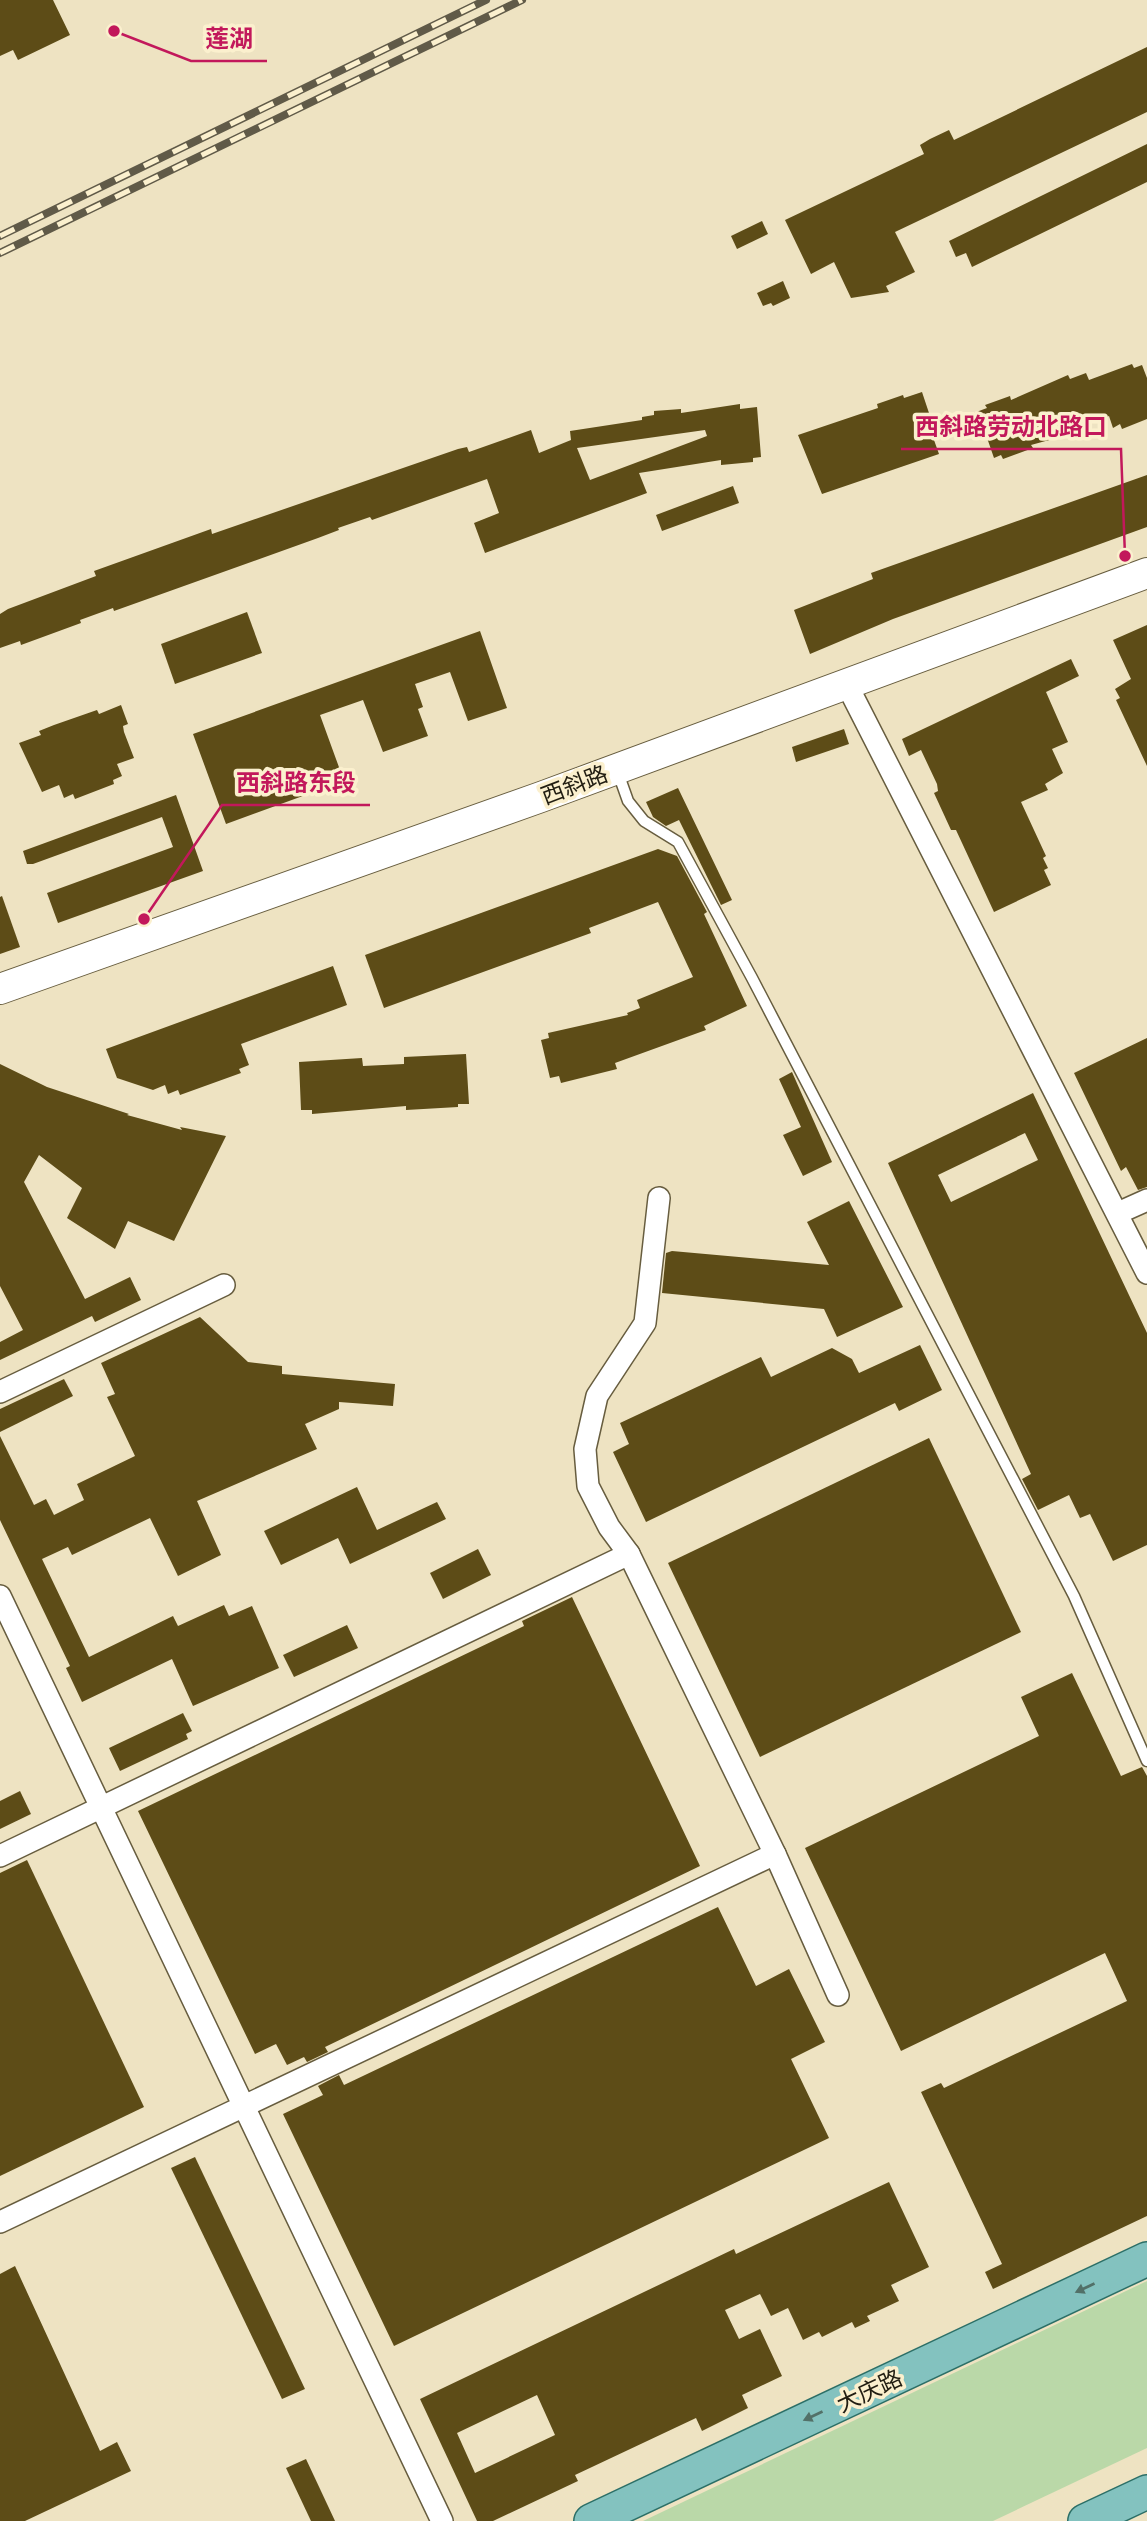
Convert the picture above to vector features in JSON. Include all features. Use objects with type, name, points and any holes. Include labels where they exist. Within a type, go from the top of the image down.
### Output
[{"type":"main road","name":"大庆路","points":[[590,2521],[1147,2259]]},
{"type":"main road","points":[[1085,2521],[1147,2492]]},
{"type":"street","name":"西斜路","points":[[0,989],[616,768],[1147,573]]},
{"type":"street","points":[[846,683],[1147,1273]]},
{"type":"street","points":[[659,1198],[645,1323],[597,1396],[585,1449],[588,1486],[609,1527],[629,1554],[775,1854],[838,1995]]},
{"type":"street","points":[[1118,1213],[1147,1200]]},
{"type":"street","points":[[0,1392],[224,1285]]},
{"type":"street","points":[[0,1856],[629,1554]]},
{"type":"street","points":[[0,1596],[442,2521]]},
{"type":"street","points":[[0,2222],[775,1854]]},
{"type":"lane","points":[[616,768],[628,801],[644,821],[678,842],[752,978],[1074,1596],[1147,1761]]},
{"type":"green space","points":[[1147,2281],[1147,2448],[993,2521],[643,2521]]},
{"type":"building","points":[[0,0],[53,0],[70,35],[18,60],[13,50],[0,56]]},
{"type":"building","points":[[1147,47],[1147,112],[895,232],[915,272],[886,286],[889,292],[851,298],[834,262],[811,274],[785,220],[924,154],[920,145],[930,139],[949,130],[954,140]]},
{"type":"building","points":[[1147,144],[1147,182],[972,267],[966,253],[956,257],[949,241]]},
{"type":"building","points":[[762,221],[768,234],[737,249],[731,236]]},
{"type":"building","points":[[783,281],[790,298],[773,306],[771,303],[763,306],[757,293]]},
{"type":"building","points":[[1132,364],[1134,368],[1142,365],[1147,378],[1147,419],[1122,429],[1120,424],[1113,428],[1109,416],[1080,427],[1082,431],[1031,445],[1033,448],[1003,459],[1001,455],[994,458],[985,432],[978,434],[971,414],[987,408],[985,405],[1010,396],[1011,400],[1068,375],[1070,379],[1086,373],[1089,380]]},
{"type":"building","points":[[922,392],[929,413],[925,415],[939,454],[822,494],[798,435],[878,408],[877,404]]},
{"type":"building","points":[[740,404],[740,409],[757,407],[761,457],[753,458],[753,462],[721,465],[721,460],[639,473],[647,493],[485,553],[474,523],[499,513],[487,479],[372,520],[370,517],[338,528],[339,530],[318,538],[114,611],[113,608],[21,645],[20,641],[0,648],[0,614],[8,609],[96,576],[94,571],[211,529],[212,534],[458,449],[467,447],[469,452],[531,430],[539,453],[571,440],[570,431],[642,420],[642,417],[654,415],[654,411],[681,409],[681,413]],"holes":[[[705,430],[707,436],[590,480],[577,448]]]},
{"type":"building","points":[[1147,475],[1147,527],[893,619],[810,654],[794,610],[873,579],[871,573]]},
{"type":"building","points":[[733,486],[739,503],[662,531],[656,515]]},
{"type":"building","points":[[247,612],[262,653],[175,684],[161,644]]},
{"type":"building","points":[[1147,625],[1147,766],[1116,700],[1120,698],[1115,689],[1131,679],[1113,640]]},
{"type":"building","points":[[480,631],[507,708],[468,721],[450,672],[415,684],[423,707],[418,709],[428,736],[383,752],[363,700],[320,715],[344,781],[226,824],[193,734]]},
{"type":"building","points":[[1071,659],[1079,676],[1046,692],[1068,742],[1052,749],[1063,773],[1045,784],[1048,790],[1021,802],[1046,856],[1043,858],[1048,868],[1044,870],[1051,885],[994,912],[956,830],[951,830],[934,793],[938,791],[937,784],[921,750],[909,756],[902,739]]},
{"type":"building","points":[[121,705],[128,724],[123,726],[124,732],[134,758],[117,764],[122,776],[113,780],[114,784],[75,799],[73,794],[64,798],[59,785],[42,792],[19,743],[41,735],[39,731],[54,725],[97,710],[99,714]]},
{"type":"building","points":[[844,729],[849,744],[796,762],[792,747]]},
{"type":"building","points":[[678,788],[732,900],[721,905],[679,820],[666,826],[653,817],[646,802]]},
{"type":"building","points":[[176,795],[203,871],[58,923],[47,893],[173,847],[162,817],[33,864],[27,864],[23,851]]},
{"type":"building","points":[[658,849],[677,856],[707,912],[704,914],[747,1006],[704,1026],[706,1030],[615,1063],[617,1069],[561,1083],[559,1076],[550,1078],[541,1040],[549,1038],[548,1033],[628,1015],[627,1013],[640,1008],[637,1000],[693,977],[658,902],[589,928],[591,933],[384,1008],[365,955]]},
{"type":"building","points":[[2,896],[20,947],[0,954],[0,897]]},
{"type":"building","points":[[333,966],[347,1005],[241,1044],[249,1065],[239,1069],[241,1073],[180,1095],[178,1090],[168,1094],[165,1085],[153,1090],[117,1078],[106,1049]]},
{"type":"building","points":[[1147,1038],[1147,1187],[1138,1190],[1126,1167],[1121,1171],[1074,1073]]},
{"type":"building","points":[[466,1054],[469,1104],[458,1104],[458,1107],[406,1110],[406,1106],[312,1114],[312,1110],[301,1110],[299,1062],[362,1058],[363,1066],[404,1064],[404,1057]]},
{"type":"building","points":[[0,1064],[47,1087],[129,1114],[127,1115],[182,1130],[180,1127],[226,1136],[174,1241],[128,1221],[115,1249],[67,1218],[82,1188],[39,1155],[24,1182],[85,1299],[130,1277],[141,1300],[95,1322],[92,1316],[0,1360],[0,1342],[23,1330],[0,1286]]},
{"type":"building","points":[[792,1072],[832,1162],[803,1176],[783,1135],[801,1127],[779,1079]]},
{"type":"building","points":[[1033,1093],[1147,1333],[1147,1545],[1113,1561],[1090,1514],[1080,1518],[1069,1495],[1038,1510],[1022,1479],[1031,1474],[888,1163]],"holes":[[[1025,1133],[1038,1160],[951,1202],[938,1175]]]},
{"type":"building","points":[[849,1201],[903,1307],[837,1337],[824,1309],[662,1293],[666,1253],[672,1251],[829,1265],[807,1222]]},
{"type":"building","points":[[200,1317],[248,1362],[282,1366],[282,1374],[395,1384],[393,1406],[339,1402],[339,1409],[305,1424],[317,1449],[197,1501],[221,1555],[178,1576],[150,1518],[72,1555],[68,1547],[42,1559],[89,1657],[173,1616],[178,1626],[224,1605],[229,1616],[252,1606],[279,1668],[193,1706],[172,1659],[82,1702],[66,1668],[70,1666],[0,1520],[0,1436],[34,1505],[46,1499],[54,1515],[84,1500],[77,1484],[135,1456],[107,1397],[115,1394],[101,1363]]},
{"type":"building","points":[[920,1345],[942,1390],[899,1411],[895,1403],[646,1522],[613,1452],[629,1444],[620,1423],[761,1357],[771,1377],[832,1348],[852,1359],[859,1373]]},
{"type":"building","points":[[64,1379],[73,1396],[0,1432],[0,1409]]},
{"type":"building","points":[[929,1438],[1021,1632],[760,1757],[668,1563]]},
{"type":"building","points":[[357,1487],[377,1530],[437,1502],[446,1519],[350,1564],[338,1538],[281,1565],[264,1531]]},
{"type":"building","points":[[478,1549],[491,1575],[443,1599],[430,1573]]},
{"type":"building","points":[[572,1597],[700,1866],[325,2047],[328,2052],[307,2062],[304,2057],[287,2065],[276,2044],[255,2054],[138,1811],[524,1626],[522,1621]]},
{"type":"building","points":[[347,1625],[358,1648],[294,1677],[283,1655]]},
{"type":"building","points":[[1072,1673],[1121,1776],[1142,1767],[1147,1776],[1147,2216],[993,2289],[985,2272],[1002,2264],[921,2092],[941,2083],[944,2088],[1127,2001],[1105,1953],[901,2051],[805,1848],[1039,1736],[1021,1697]]},
{"type":"building","points":[[183,1713],[192,1731],[186,1734],[188,1739],[120,1771],[109,1748]]},
{"type":"building","points":[[20,1791],[31,1814],[0,1829],[0,1801]]},
{"type":"building","points":[[27,1860],[144,2107],[0,2176],[0,1873]]},
{"type":"building","points":[[718,1907],[756,1986],[789,1969],[825,2042],[791,2059],[829,2138],[394,2346],[283,2114],[323,2095],[318,2086],[339,2075],[344,2085]]},
{"type":"building","points":[[195,2157],[305,2389],[282,2399],[171,2168]]},
{"type":"building","points":[[889,2182],[929,2267],[891,2285],[899,2301],[867,2316],[870,2321],[855,2328],[852,2322],[822,2337],[819,2332],[803,2340],[788,2308],[771,2316],[760,2294],[725,2310],[739,2339],[760,2329],[782,2376],[742,2395],[748,2408],[702,2431],[696,2418],[575,2475],[578,2481],[493,2521],[477,2521],[420,2399],[734,2249],[736,2254]],"holes":[[[537,2395],[555,2435],[475,2473],[457,2433]]]},
{"type":"building","points":[[15,2266],[100,2451],[117,2442],[131,2471],[25,2521],[0,2521],[0,2274]]},
{"type":"building","points":[[306,2459],[335,2521],[311,2521],[286,2468]]},
{"type":"railway","points":[[0,236],[486,0]]},
{"type":"railway","points":[[0,253],[522,0]]},
{"type":"place","name":"莲湖","points":[[114,31]]},
{"type":"place","name":"西斜路劳动北路口","points":[[1125,556]]},
{"type":"place","name":"西斜路东段","points":[[144,919]]}]
